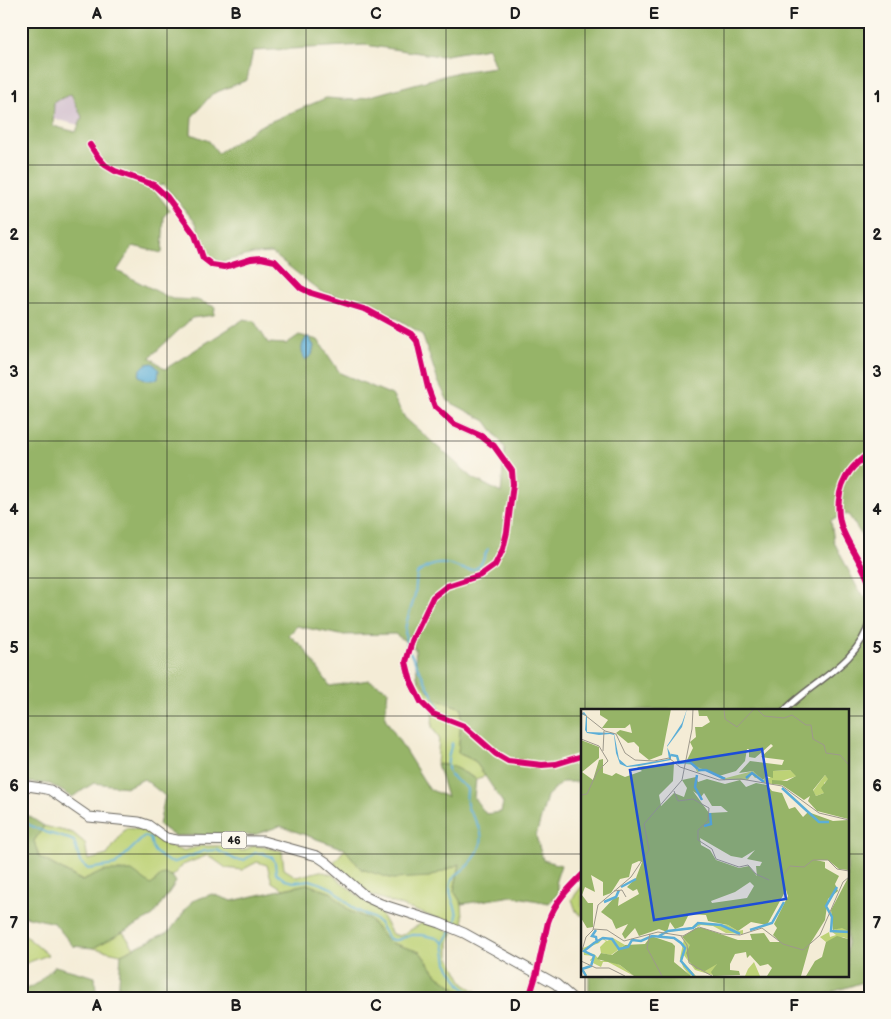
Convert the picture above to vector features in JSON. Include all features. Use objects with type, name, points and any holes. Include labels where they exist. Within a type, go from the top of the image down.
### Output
[{"type":"main road","name":"46","points":[[21,785],[50,790],[88,817],[139,822],[148,825],[166,838],[177,840],[263,841],[317,856],[366,897],[380,904],[440,923],[464,933],[537,972]]},
{"type":"main road","points":[[537,972],[556,984],[572,998]]},
{"type":"street","points":[[90,144],[105,165],[115,172],[154,185],[167,196],[195,235],[203,258],[212,265],[225,267],[261,258],[275,261],[301,288],[311,293],[367,310],[411,334],[417,341],[428,388],[435,407],[454,424],[481,436],[494,446],[512,471],[514,484],[503,549],[495,564],[481,575],[448,586],[433,597],[412,641],[406,662],[411,682],[421,702],[433,714],[464,726],[496,754],[508,761],[542,765],[556,764],[581,756]]},
{"type":"street","points":[[870,453],[858,462],[844,481],[841,488],[839,509],[843,532],[870,584]]},
{"type":"street","points":[[786,709],[859,646],[870,621]]},
{"type":"street","points":[[530,998],[550,915],[560,898],[581,876]]},
{"type":"shaded area","points":[[70,94],[82,117],[79,125],[53,119],[54,102]]},
{"type":"green space","points":[[32,21],[870,21],[870,548],[848,514],[831,520],[834,542],[859,591],[870,602],[870,982],[863,982],[814,998],[589,998],[589,976],[848,976],[848,709],[581,709],[581,782],[562,782],[547,796],[536,836],[543,860],[561,865],[556,880],[559,893],[549,903],[512,896],[462,904],[454,891],[460,864],[429,877],[393,879],[361,869],[345,849],[280,826],[254,835],[174,836],[159,825],[165,796],[144,779],[127,787],[94,783],[72,797],[50,784],[21,782],[21,41],[26,37]],"holes":[[[365,45],[440,56],[488,48],[495,67],[458,72],[356,100],[326,98],[260,126],[218,153],[209,141],[191,134],[192,117],[212,94],[247,80],[253,51]],[[71,94],[82,117],[76,132],[53,126],[54,102]],[[163,184],[196,223],[207,256],[221,262],[253,254],[272,253],[321,292],[377,306],[422,334],[438,381],[448,401],[486,421],[505,448],[501,493],[473,478],[405,418],[392,395],[340,373],[318,340],[299,335],[286,344],[268,343],[254,321],[244,319],[165,369],[150,357],[192,318],[214,315],[215,307],[197,300],[172,299],[117,271],[133,246],[162,253],[164,216],[170,210],[154,190]],[[297,626],[340,635],[395,634],[415,648],[417,677],[435,699],[462,708],[458,753],[475,761],[503,803],[501,812],[486,814],[474,798],[476,779],[452,766],[437,764],[447,797],[429,789],[385,718],[388,690],[369,680],[330,686],[303,647],[289,635]]]},
{"type":"green space","points":[[417,677],[435,699],[462,708],[458,753],[475,761],[485,776],[476,779],[452,766],[437,764],[439,738],[432,727],[433,710],[421,694]]},
{"type":"green space","points":[[21,811],[44,826],[34,841],[39,857],[82,881],[104,871],[132,871],[151,885],[163,874],[172,876],[176,882],[153,916],[93,948],[73,946],[54,923],[21,915]]},
{"type":"green space","points":[[44,826],[73,833],[85,843],[88,860],[107,855],[126,828],[145,830],[165,844],[182,851],[201,846],[222,846],[242,851],[255,845],[282,851],[284,869],[297,877],[320,871],[333,875],[363,900],[377,907],[392,934],[400,936],[424,922],[454,933],[449,942],[449,956],[464,984],[487,998],[470,998],[437,975],[420,952],[388,942],[369,919],[349,911],[332,893],[307,884],[283,889],[272,882],[267,865],[257,862],[242,870],[226,868],[208,855],[183,865],[172,876],[163,874],[151,885],[104,871],[83,881],[39,857],[34,841]]},
{"type":"green space","points":[[345,849],[361,869],[429,877],[460,864],[454,891],[462,904],[464,928],[371,895],[333,863]]},
{"type":"green space","points":[[307,884],[332,893],[349,911],[369,919],[388,942],[420,952],[437,975],[470,998],[115,998],[118,995],[121,954],[170,931],[192,901],[212,894],[232,901]]},
{"type":"green space","points":[[581,887],[581,915],[576,911],[572,899]]},
{"type":"green space","points":[[123,932],[134,948],[121,954],[93,948]]},
{"type":"green space","points":[[22,933],[48,955],[21,965]]},
{"type":"green space","points":[[55,966],[95,977],[96,992],[91,998],[21,998],[21,991],[35,985]]},
{"type":"water","points":[[308,336],[314,346],[312,355],[305,360],[302,347]]},
{"type":"water","points":[[153,363],[159,370],[158,379],[147,380],[139,376],[140,370],[146,364]]},
{"type":"waterway","points":[[408,648],[405,634],[415,594],[417,574],[426,567],[437,564],[449,564],[467,570],[475,569],[488,549]]},
{"type":"waterway","points":[[410,652],[439,708]]},
{"type":"waterway","points":[[452,743],[449,752],[449,772],[454,779],[467,789],[467,806],[482,836],[480,846],[470,864],[454,877],[451,882],[450,889],[457,916],[454,926]]},
{"type":"waterway","points":[[21,820],[41,831],[74,841],[80,862],[88,869],[115,865],[145,836],[150,838],[155,852],[171,862],[204,851],[217,850],[236,860],[244,860],[255,853],[263,853],[273,858],[276,873],[285,880],[294,882],[310,880],[333,889],[354,909],[379,923],[388,938],[392,940],[411,935],[422,935],[437,938],[444,943]]},
{"type":"waterway","points":[[452,930],[444,943],[447,963],[461,986],[478,998]]},
{"type":"cycle path","points":[[90,145],[105,165],[115,171],[154,185],[167,197],[195,235],[203,258],[212,265],[225,267],[261,258],[275,261],[301,288],[311,293],[367,310],[411,334],[417,341],[428,388],[435,407],[454,424],[481,436],[494,446],[512,471],[513,484],[507,532],[503,549],[495,565],[481,575],[447,586],[433,597],[412,641],[406,662],[411,682],[421,702],[433,714],[464,726],[496,754],[508,761],[542,765],[556,764],[581,756]]},
{"type":"cycle path","points":[[870,453],[850,471],[842,485],[839,501],[841,526],[865,571],[870,585]]},
{"type":"cycle path","points":[[529,998],[548,922],[554,908],[581,876]]}]
